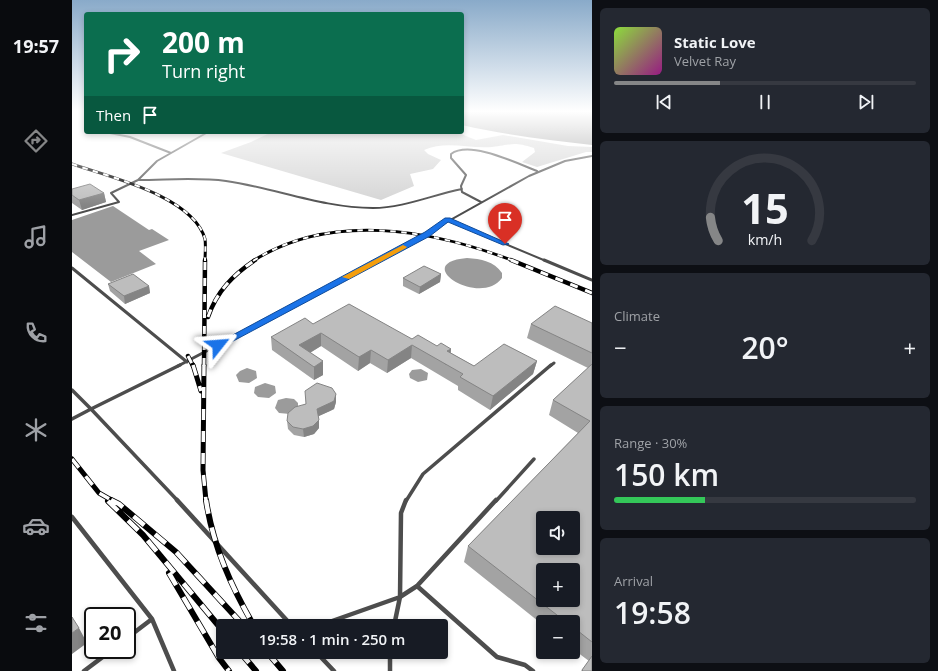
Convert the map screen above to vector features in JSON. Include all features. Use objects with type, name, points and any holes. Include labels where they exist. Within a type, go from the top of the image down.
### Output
[{"type":"lane","points":[[146,143],[171,153]]},
{"type":"lane","points":[[72,215],[120,202],[112,193],[138,180],[157,161],[188,143]]},
{"type":"lane","points":[[480,202],[462,192],[466,175],[451,158],[451,154],[460,149],[475,149],[537,171]]},
{"type":"lane","points":[[72,418],[187,362],[428,234],[448,220],[537,171],[564,161],[592,156]]},
{"type":"lane","points":[[138,180],[162,181],[195,178],[225,181],[347,207],[374,208],[394,206],[443,192],[462,189]]},
{"type":"lane","points":[[448,220],[592,280]]},
{"type":"lane","points":[[72,268],[187,362]]},
{"type":"lane","points":[[395,619],[400,597],[401,513],[407,497],[423,474],[554,363]]},
{"type":"lane","points":[[72,390],[213,538],[286,619]]},
{"type":"lane","points":[[338,619],[400,597],[417,586],[534,459]]},
{"type":"lane","points":[[72,517],[152,619],[174,671]]},
{"type":"lane","points":[[417,586],[497,657],[525,665],[533,671]]},
{"type":"lane","points":[[136,631],[152,619]]},
{"type":"lane","points":[[84,671],[100,659]]},
{"type":"lane","points":[[323,659],[334,671]]},
{"type":"lane","points":[[390,659],[390,671]]},
{"type":"shaded area","points":[[247,143],[552,143],[568,146],[592,147],[592,152],[586,152],[537,167],[522,162],[535,152],[534,148],[521,145],[512,144],[483,147],[449,145],[432,147],[424,150],[428,154],[441,160],[433,169],[410,174],[414,186],[381,200],[221,153]]},
{"type":"shaded area","points":[[578,143],[592,143],[592,145]]},
{"type":"shaded area","points":[[113,206],[149,230],[152,229],[169,240],[139,251],[156,264],[111,282],[72,252],[72,220]]},
{"type":"shaded area","points":[[467,258],[491,263],[502,273],[502,278],[492,286],[479,288],[466,286],[454,281],[447,274],[445,267],[451,262]]},
{"type":"shaded area","points":[[247,368],[256,371],[257,378],[249,383],[239,382],[236,375],[240,371]]},
{"type":"shaded area","points":[[421,369],[428,373],[427,380],[418,382],[410,378],[409,374],[412,370]]},
{"type":"shaded area","points":[[265,383],[275,386],[276,393],[269,398],[258,397],[254,393],[255,387]]},
{"type":"shaded area","points":[[286,398],[294,399],[298,403],[298,408],[290,414],[279,413],[275,408],[278,400]]},
{"type":"building","points":[[90,184],[104,193],[79,200],[72,195],[72,189]]},
{"type":"building","points":[[424,266],[441,274],[420,287],[403,278]]},
{"type":"building","points":[[133,274],[149,286],[124,296],[108,284]]},
{"type":"building","points":[[349,304],[412,339],[418,335],[437,346],[441,343],[451,349],[447,351],[474,366],[504,344],[537,361],[493,396],[460,377],[463,374],[412,345],[388,360],[371,350],[359,357],[321,333],[299,345],[323,361],[314,367],[271,337],[305,318],[313,324]]},
{"type":"building","points":[[555,306],[592,323],[592,353],[531,324]]},
{"type":"building","points":[[592,364],[592,642],[580,633],[580,615],[557,615],[547,607],[580,607],[580,563],[536,563],[536,599],[468,546],[590,421],[553,400]]},
{"type":"building","points":[[317,383],[332,388],[336,394],[334,401],[317,409],[319,420],[313,426],[303,429],[293,427],[287,421],[288,413],[295,407],[306,404],[305,391]]},
{"type":"building","points":[[72,617],[79,628],[72,633]]},
{"type":"building","points":[[592,656],[592,671],[583,671],[582,670]]},
{"type":"railway","points":[[72,164],[148,190],[184,211],[197,224],[205,239],[205,260]]},
{"type":"railway","points":[[253,261],[283,245],[315,236],[349,231],[382,231],[416,234],[483,250],[514,261]]},
{"type":"railway","points":[[204,366],[205,260]]},
{"type":"railway","points":[[208,317],[221,291],[233,278],[255,260]]},
{"type":"railway","points":[[511,260],[592,293]]},
{"type":"railway","points":[[188,356],[193,366]]},
{"type":"railway","points":[[193,365],[201,391]]},
{"type":"railway","points":[[204,365],[203,470],[206,501]]},
{"type":"railway","points":[[72,459],[99,493],[113,501]]},
{"type":"railway","points":[[206,500],[218,550],[238,596],[250,619]]},
{"type":"railway","points":[[108,501],[143,535],[216,623]]},
{"type":"railway","points":[[113,501],[119,504],[176,552],[238,619]]},
{"type":"railway","points":[[169,573],[219,658],[229,671]]},
{"type":"railway","points":[[246,659],[256,671]]},
{"type":"railway","points":[[273,659],[283,671]]},
{"type":"slow traffic","points":[[346,277],[403,247]]},
{"type":"route","points":[[218,345],[428,234],[448,220],[505,244]]}]
